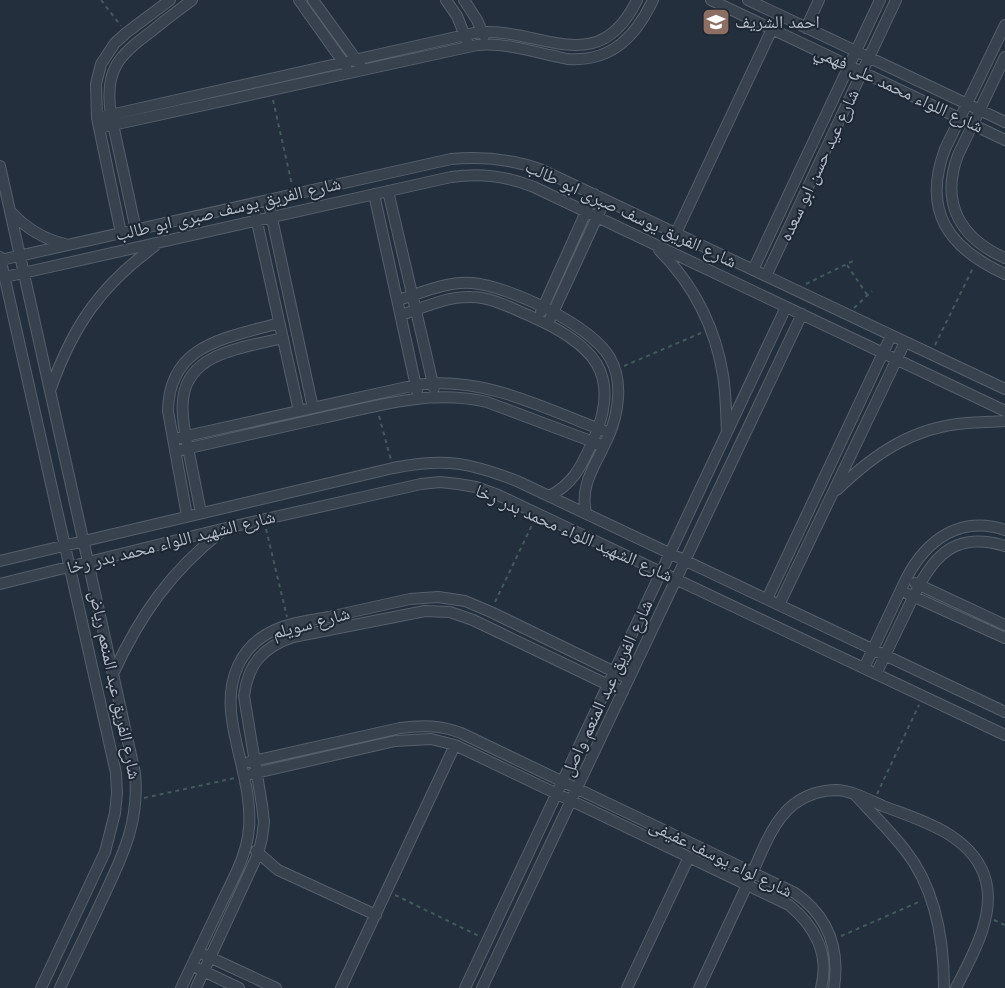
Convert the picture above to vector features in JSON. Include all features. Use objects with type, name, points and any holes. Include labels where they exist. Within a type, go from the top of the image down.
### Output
[{"type":"street","points":[[121,233],[98,123],[95,96],[98,75],[107,55],[126,33],[170,0]]},
{"type":"street","points":[[136,230],[112,120],[109,86],[116,64],[122,55],[192,0]]},
{"type":"street","points":[[299,0],[351,72]]},
{"type":"street","points":[[313,0],[363,70]]},
{"type":"street","points":[[446,0],[457,16],[468,46]]},
{"type":"street","points":[[464,0],[477,20],[486,44]]},
{"type":"street","points":[[112,120],[344,62],[482,32],[507,33],[570,46],[585,45],[613,33],[624,22],[636,0]]},
{"type":"street","points":[[98,123],[270,90],[468,46],[486,44],[507,46],[567,59],[586,58],[604,54],[621,45],[635,32],[653,0]]},
{"type":"street","name":"شارع اللواء محمد على فهمي","points":[[711,0],[1005,140]]},
{"type":"street","name":"شارع اللواء محمد على فهمي","points":[[748,0],[1005,122]]},
{"type":"street","points":[[806,28],[819,0]]},
{"type":"street","name":"شارع عيد حسن ابو سعده","points":[[753,270],[880,0]]},
{"type":"street","name":"شارع عيد حسن ابو سعده","points":[[766,276],[896,0]]},
{"type":"street","points":[[1005,25],[940,162],[936,190],[939,211],[947,230],[960,246],[977,260],[1005,274]]},
{"type":"street","points":[[676,234],[772,29]]},
{"type":"street","points":[[1005,57],[972,124],[953,169],[950,183],[951,198],[958,219],[971,237],[993,253],[1005,258]]},
{"type":"street","name":"شارع الفريق يوسف صبرى ابو طالب","points":[[0,259],[451,159],[469,157],[497,158],[523,163],[542,170],[1005,389]]},
{"type":"street","name":"شارع الفريق عبد المنعم رياض","points":[[0,166],[136,772],[137,799],[130,837],[123,857],[60,988]]},
{"type":"street","name":"شارع الفريق يوسف صبرى ابو طالب","points":[[4,277],[451,177],[485,175],[502,177],[526,184],[586,211],[1005,411]]},
{"type":"street","points":[[388,191],[435,396]]},
{"type":"street","points":[[374,194],[418,398]]},
{"type":"street","points":[[538,320],[594,194]]},
{"type":"street","points":[[268,200],[313,408]]},
{"type":"street","points":[[548,325],[605,200]]},
{"type":"street","points":[[252,204],[300,411]]},
{"type":"street","points":[[10,212],[36,234],[51,241],[68,245]]},
{"type":"street","points":[[50,389],[68,346],[92,306],[134,261],[159,243]]},
{"type":"street","points":[[654,244],[685,280],[698,301],[711,329],[718,349],[723,376],[728,434]]},
{"type":"street","name":"شارع الفريق عبد المنعم رياض","points":[[0,259],[116,773],[116,813],[105,852],[41,988]]},
{"type":"street","points":[[398,300],[456,284],[486,285],[500,289],[553,313],[590,335],[609,356],[618,383],[616,416],[585,487],[586,514]]},
{"type":"street","points":[[456,284],[457,298]]},
{"type":"street","points":[[496,301],[500,289]]},
{"type":"street","points":[[401,315],[457,298],[476,297],[496,301],[548,325],[579,345],[597,363],[602,374],[606,402],[603,416],[593,442],[574,477],[563,488],[550,496]]},
{"type":"street","name":"شارع الفريق عبد المنعم واصل","points":[[465,988],[728,434],[786,307]]},
{"type":"street","name":"شارع الفريق عبد المنعم واصل","points":[[482,988],[802,314]]},
{"type":"street","points":[[187,516],[168,411],[168,398],[177,375],[184,364],[202,348],[213,342],[280,323]]},
{"type":"street","points":[[767,600],[891,336]]},
{"type":"street","points":[[201,513],[182,414],[184,391],[196,371],[214,357],[283,338]]},
{"type":"street","points":[[779,605],[905,342]]},
{"type":"street","points":[[173,439],[416,385],[433,383],[464,384],[494,390],[610,433]]},
{"type":"street","points":[[176,451],[377,406],[435,396],[470,398],[488,402],[604,446]]},
{"type":"street","points":[[831,496],[876,455],[897,443],[942,426],[1005,421]]},
{"type":"street","name":"شارع الشهيد اللواء محمد بدر رخا","points":[[0,561],[393,468],[436,462],[473,466],[517,481],[550,496],[1005,712]]},
{"type":"street","name":"شارع الشهيد اللواء محمد بدر رخا","points":[[0,584],[226,528],[403,487],[440,482],[476,487],[538,513],[1005,736]]},
{"type":"street","points":[[864,668],[913,565],[922,553],[946,534],[971,526],[984,525],[1005,530]]},
{"type":"street","points":[[113,674],[137,626],[168,582],[185,562],[226,528]]},
{"type":"street","points":[[876,674],[920,585],[933,563],[953,548],[965,543],[990,542],[1005,546]]},
{"type":"street","points":[[906,579],[1005,625]]},
{"type":"street","points":[[900,591],[1005,638]]},
{"type":"street","name":"شارع سويلم","points":[[181,988],[240,863],[248,841],[249,811],[230,708],[230,692],[238,664],[256,642],[266,635],[289,625],[424,597],[452,598],[465,601],[491,612],[629,679]]},
{"type":"street","name":"شارع سويلم","points":[[196,988],[258,854],[262,838],[264,822],[244,696],[245,683],[250,671],[266,650],[279,642],[293,637],[425,611],[450,612],[473,620],[622,692]]},
{"type":"street","name":"شارع لواء يوسف عفيفى","points":[[240,764],[400,728],[425,725],[449,728],[795,893],[807,902],[822,920],[832,940],[836,962],[834,988]]},
{"type":"street","name":"شارع لواء يوسف عفيفى","points":[[243,776],[395,741],[431,739],[455,745],[790,905],[801,914],[817,938],[824,966],[821,988]]},
{"type":"street","points":[[341,988],[455,745]]},
{"type":"street","points":[[699,988],[775,827],[784,814],[795,803],[808,796],[823,791],[838,790],[854,794],[944,831],[971,852],[980,865],[986,881],[988,897],[986,916],[979,940],[956,988]]},
{"type":"street","points":[[854,794],[907,852],[920,874],[938,922],[943,955],[944,988]]},
{"type":"street","points":[[248,841],[258,854],[283,873],[376,915]]},
{"type":"street","points":[[627,988],[689,857]]},
{"type":"street","points":[[198,952],[276,988]]},
{"type":"street","points":[[192,966],[239,988]]},
{"type":"path","points":[[101,0],[126,33]]},
{"type":"path","points":[[270,90],[294,194]]},
{"type":"path","points":[[931,354],[977,260]]},
{"type":"path","points":[[795,290],[853,261]]},
{"type":"path","points":[[847,265],[868,296]]},
{"type":"path","points":[[846,314],[872,292]]},
{"type":"path","points":[[615,370],[711,329]]},
{"type":"path","points":[[377,406],[393,468]]},
{"type":"path","points":[[491,612],[538,513]]},
{"type":"path","points":[[264,519],[289,625]]},
{"type":"path","points":[[874,802],[923,696]]},
{"type":"path","points":[[137,799],[243,776]]},
{"type":"path","points":[[387,891],[488,941]]},
{"type":"path","points":[[832,940],[930,897]]},
{"type":"place","name":"احمد الشريف","points":[[716,22]]}]
